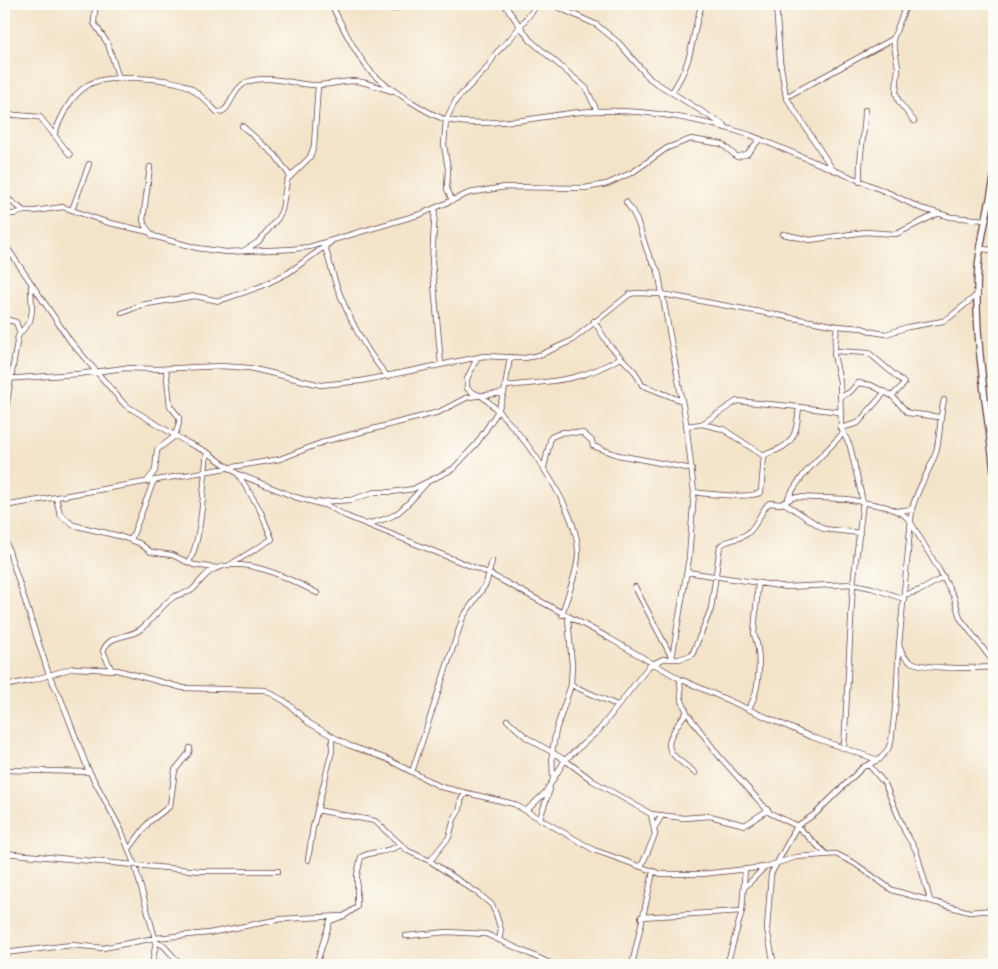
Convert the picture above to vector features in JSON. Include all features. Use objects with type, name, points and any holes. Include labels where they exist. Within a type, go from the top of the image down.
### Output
[{"type":"street","points":[[92,4],[95,10],[94,23],[108,44],[119,79]]},
{"type":"street","points":[[331,4],[358,54],[371,72],[396,92],[446,120],[510,121],[597,111],[642,112],[728,128],[760,139],[937,214],[986,220]]},
{"type":"street","points":[[366,4],[394,9],[410,4]]},
{"type":"street","points":[[504,4],[530,40],[586,88],[597,111]]},
{"type":"street","points":[[452,200],[447,189],[448,169],[444,145],[446,120],[456,100],[487,68],[496,53],[538,4]]},
{"type":"street","points":[[551,4],[598,25],[629,54],[643,74],[728,128]]},
{"type":"street","points":[[672,92],[689,63],[693,47],[693,33],[702,4]]},
{"type":"street","points":[[776,4],[780,61],[786,97],[833,171]]},
{"type":"street","points":[[914,121],[898,102],[896,93],[898,67],[893,39],[905,8],[920,4]]},
{"type":"street","points":[[786,97],[893,39]]},
{"type":"street","points":[[54,135],[65,109],[88,84],[103,80],[163,80],[187,86],[205,99],[217,112],[221,113],[228,109],[231,99],[240,86],[254,80],[318,85],[355,81],[396,92]]},
{"type":"street","points":[[242,251],[258,242],[278,218],[282,210],[285,184],[290,176],[310,156],[314,146],[318,85]]},
{"type":"street","points":[[860,182],[859,168],[863,148],[865,110]]},
{"type":"street","points":[[4,114],[40,117],[70,155]]},
{"type":"street","points":[[242,126],[275,155],[290,176]]},
{"type":"street","points":[[4,214],[14,214],[24,210],[35,211],[57,206],[113,224],[149,232],[165,240],[197,248],[242,251],[309,247],[435,209],[468,194],[505,187],[594,187],[619,179],[667,148],[691,139],[722,144],[737,157],[747,154],[760,139]]},
{"type":"street","points":[[72,210],[89,164]]},
{"type":"street","points":[[149,232],[145,226],[143,215],[150,167]]},
{"type":"street","points":[[994,178],[978,268],[978,294],[991,418],[994,471]]},
{"type":"street","points":[[4,196],[24,210]]},
{"type":"street","points":[[626,202],[635,214],[645,239],[648,253],[658,271],[682,400],[692,469],[694,492],[692,530],[672,658]]},
{"type":"street","points":[[435,209],[432,270],[441,364]]},
{"type":"street","points":[[782,234],[810,240],[865,232],[896,234],[937,214]]},
{"type":"street","points":[[122,313],[141,304],[194,296],[219,301],[262,286],[288,273],[333,240]]},
{"type":"street","points":[[4,244],[71,342],[125,405],[175,436],[207,452],[229,469],[295,497],[318,503],[488,574],[607,637],[680,679],[808,736],[878,760]]},
{"type":"street","points":[[325,247],[338,291],[347,310],[368,349],[388,377]]},
{"type":"street","points":[[981,249],[994,250]]},
{"type":"street","points":[[20,332],[30,321],[32,311],[31,286]]},
{"type":"street","points":[[4,379],[125,368],[166,369],[221,366],[244,368],[321,385],[388,377],[441,364],[477,358],[525,358],[554,350],[582,333],[594,321],[630,294],[662,294],[837,326],[862,328],[886,334],[950,318],[978,294]]},
{"type":"street","points":[[4,318],[16,322],[20,332],[4,420]]},
{"type":"street","points":[[594,321],[620,358],[635,372],[642,384],[682,400]]},
{"type":"street","points":[[837,326],[835,365],[840,382],[842,431],[850,446],[863,502],[853,584],[844,748]]},
{"type":"street","points":[[835,351],[869,353],[903,382],[904,384],[892,396]]},
{"type":"street","points":[[477,358],[467,379],[470,391],[498,411],[544,467],[566,509],[578,547],[577,567],[562,614]]},
{"type":"street","points":[[318,503],[351,500],[375,492],[402,491],[429,482],[452,469],[477,443],[498,411],[506,386],[510,358]]},
{"type":"street","points":[[506,386],[576,378],[604,367],[620,358]]},
{"type":"street","points":[[147,481],[155,471],[157,450],[175,436],[179,417],[170,406],[166,369]]},
{"type":"street","points":[[840,397],[850,392],[858,383],[863,382],[892,396],[908,413],[939,417]]},
{"type":"street","points":[[784,503],[806,470],[828,450],[842,431],[858,423],[885,392]]},
{"type":"street","points":[[4,506],[280,459],[326,442],[398,421],[425,416],[478,395],[504,393]]},
{"type":"street","points":[[774,965],[768,929],[768,884],[775,864],[797,826],[815,814],[840,787],[885,754],[891,742],[910,521],[917,490],[936,453],[939,417],[944,400]]},
{"type":"street","points":[[702,424],[737,401],[840,412]]},
{"type":"street","points":[[764,456],[778,450],[791,440],[795,433],[799,407]]},
{"type":"street","points":[[686,426],[702,424],[723,429],[764,456]]},
{"type":"street","points":[[544,467],[551,437],[563,432],[584,433],[592,441],[593,446],[609,453],[692,469]]},
{"type":"street","points":[[189,562],[194,552],[198,535],[207,452]]},
{"type":"street","points":[[694,492],[716,496],[759,494],[761,492],[764,456]]},
{"type":"street","points":[[225,567],[272,539],[260,510],[238,474]]},
{"type":"street","points":[[131,540],[154,480]]},
{"type":"street","points":[[367,524],[393,516],[401,511],[409,500],[429,482]]},
{"type":"street","points":[[56,498],[60,514],[73,525],[131,540],[150,552],[172,555],[194,566],[257,568],[288,579],[316,593]]},
{"type":"street","points":[[788,498],[847,499],[897,511],[912,509]]},
{"type":"street","points":[[527,810],[545,793],[566,760],[599,730],[617,705],[652,664],[692,654],[701,629],[710,614],[714,577],[721,544],[741,538],[749,532],[757,524],[769,503],[784,503],[824,529],[860,533]]},
{"type":"street","points":[[897,511],[910,521],[944,577],[954,597],[960,618],[994,665]]},
{"type":"street","points":[[4,536],[49,675],[89,772],[129,849],[135,866],[156,940],[152,965]]},
{"type":"street","points":[[412,772],[463,617],[486,584],[492,561]]},
{"type":"street","points":[[111,669],[104,651],[106,643],[113,638],[139,631],[172,598],[190,591],[210,572],[218,568]]},
{"type":"street","points":[[686,572],[786,587],[853,584],[904,597],[944,577]]},
{"type":"street","points":[[748,708],[755,698],[758,684],[757,642],[754,634],[758,584]]},
{"type":"street","points":[[635,587],[672,658]]},
{"type":"street","points":[[540,818],[554,774],[552,753],[556,730],[571,685],[572,664],[568,618]]},
{"type":"street","points":[[899,644],[905,657],[913,662],[928,665],[994,665]]},
{"type":"street","points":[[4,686],[73,668],[111,669],[147,677],[182,688],[265,690],[277,696],[309,723],[348,745],[387,759],[441,787],[514,804],[594,850],[653,872],[676,875],[765,868],[796,857],[825,853],[845,858],[892,890],[969,912],[994,910]]},
{"type":"street","points":[[680,679],[681,698],[687,713],[719,756],[768,810],[777,818],[797,826],[825,853]]},
{"type":"street","points":[[571,685],[617,705]]},
{"type":"street","points":[[687,713],[681,718],[668,745],[669,751],[695,773]]},
{"type":"street","points":[[507,720],[552,753],[566,760],[593,781],[651,814],[684,818],[710,816],[744,825],[768,810]]},
{"type":"street","points":[[308,860],[317,810],[330,762],[332,736]]},
{"type":"street","points":[[129,849],[149,822],[170,806],[175,770],[190,748]]},
{"type":"street","points":[[869,764],[885,784],[901,823],[916,850],[930,900]]},
{"type":"street","points":[[4,770],[89,772]]},
{"type":"street","points":[[430,861],[449,837],[454,819],[460,810],[461,800],[465,794]]},
{"type":"street","points":[[317,810],[375,821],[400,845],[430,861],[480,894],[492,905],[501,930],[499,940]]},
{"type":"street","points":[[651,814],[655,827]]},
{"type":"street","points":[[641,867],[651,848],[655,827],[662,815]]},
{"type":"street","points":[[316,965],[330,921],[352,912],[358,903],[357,875],[361,857],[370,853],[390,851],[400,845]]},
{"type":"street","points":[[4,853],[200,871],[278,871]]},
{"type":"street","points":[[745,887],[765,868]]},
{"type":"street","points":[[727,965],[742,911],[745,887],[744,869]]},
{"type":"street","points":[[632,965],[641,917],[653,872]]},
{"type":"street","points":[[641,917],[742,911]]},
{"type":"street","points":[[4,953],[72,945],[103,948],[209,933],[281,919],[344,916]]},
{"type":"street","points":[[406,936],[447,932],[486,934],[554,965]]},
{"type":"street","points":[[156,940],[181,965]]}]
